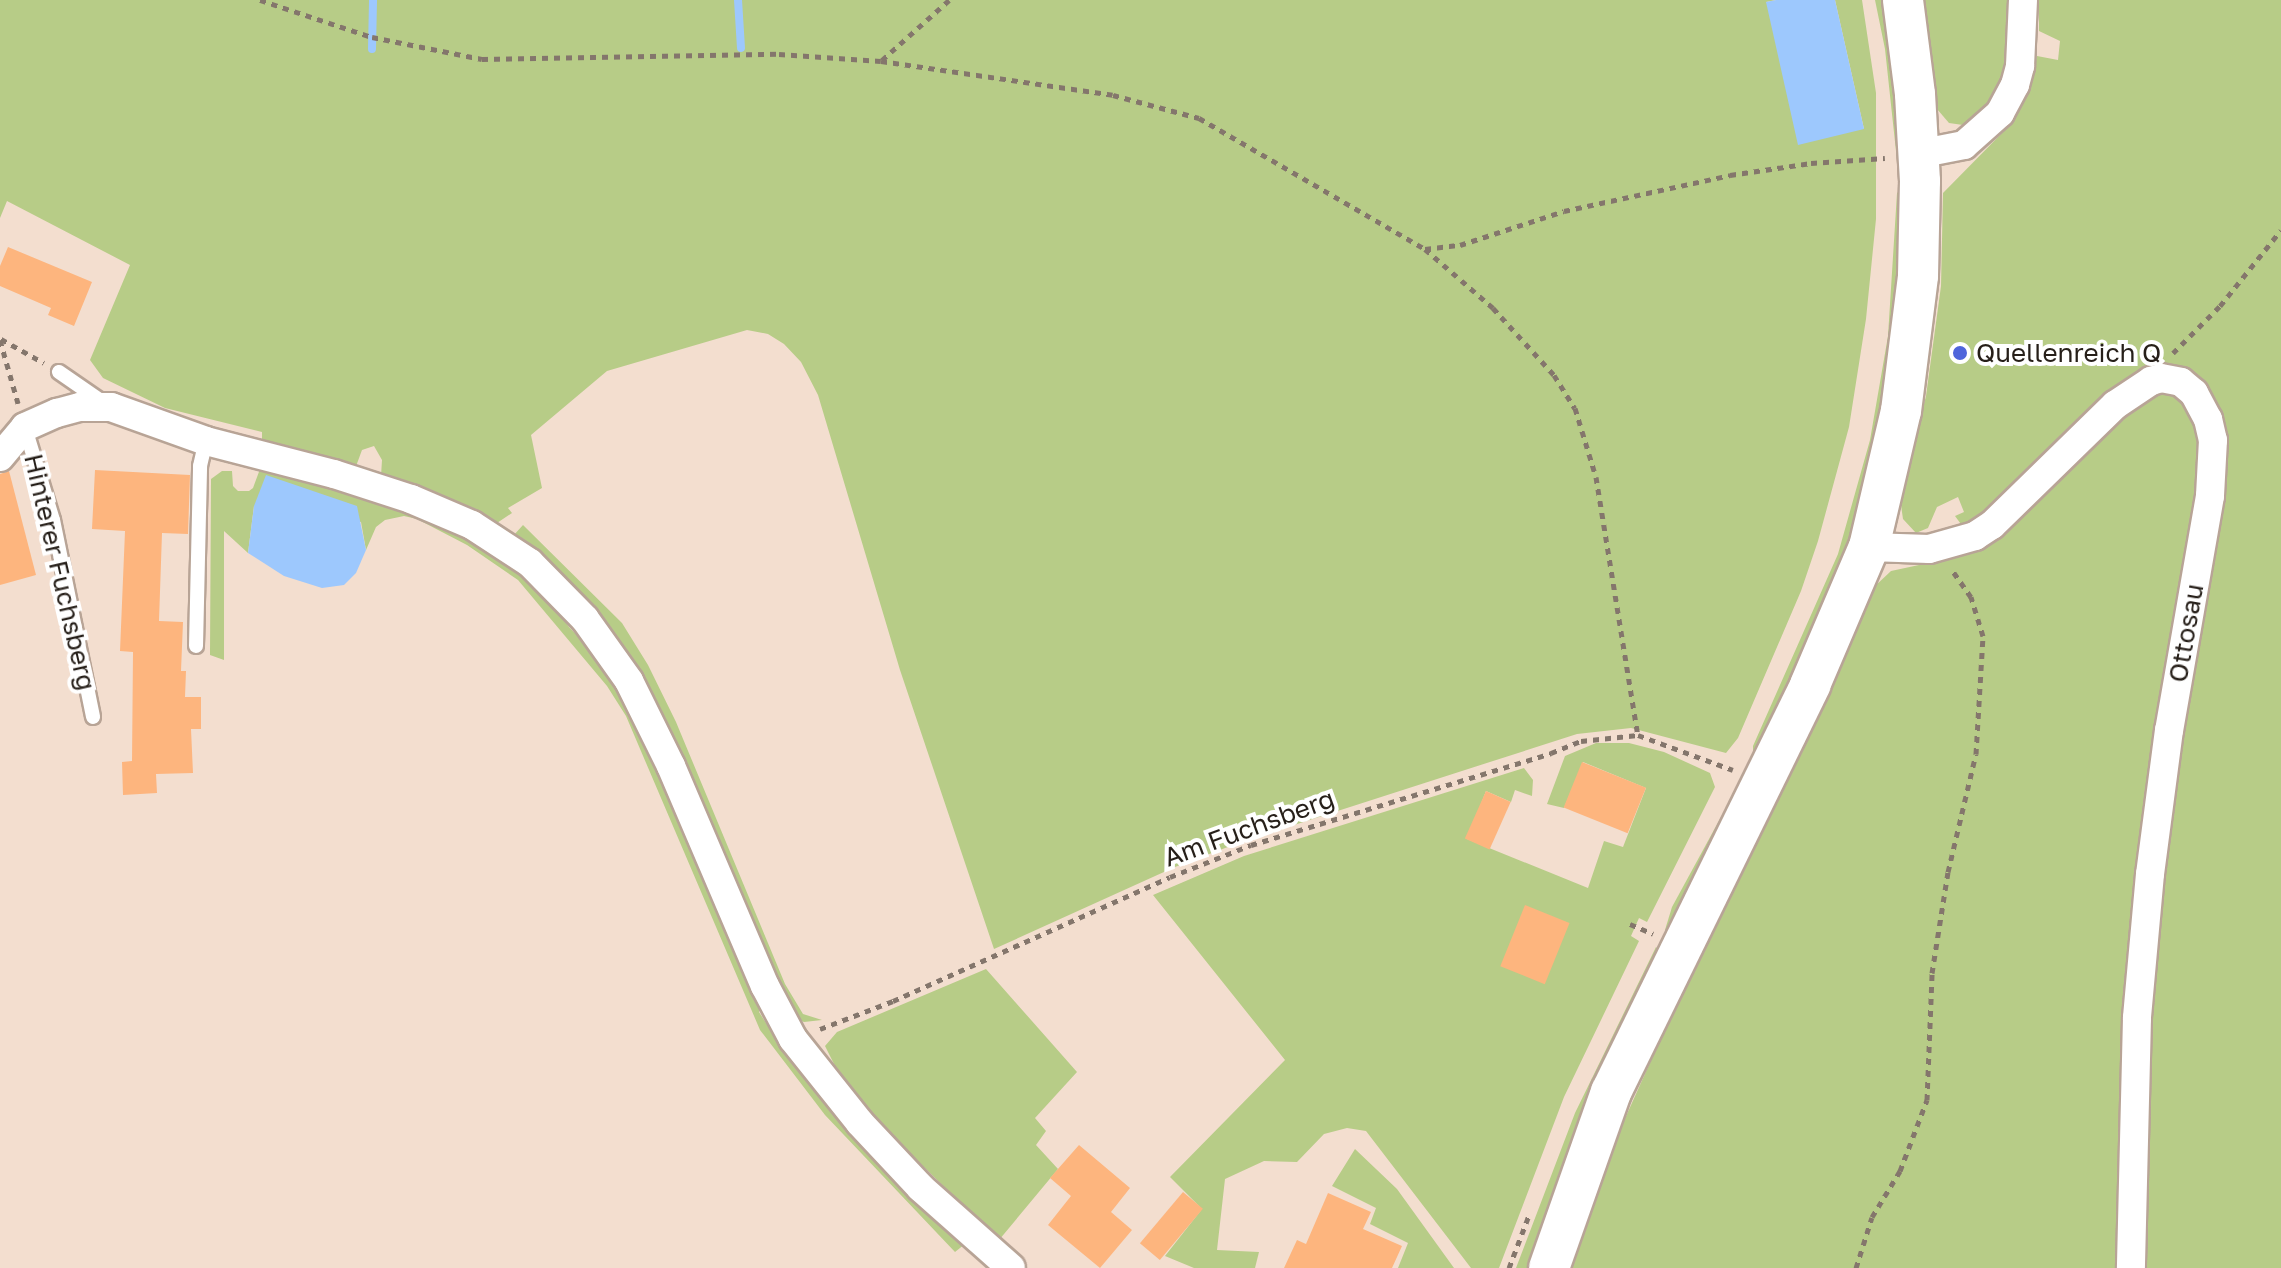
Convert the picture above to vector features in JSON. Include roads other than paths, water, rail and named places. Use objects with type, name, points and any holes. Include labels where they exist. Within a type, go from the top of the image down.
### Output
[{"type":"main road","points":[[1549,1268],[1611,1092],[1680,945],[1810,685],[1869,547],[1901,411],[1911,345],[1919,237],[1904,156],[1903,0]]},
{"type":"street","points":[[1904,156],[1964,145],[2000,113],[2015,85],[2020,66],[2023,0]]},
{"type":"street","name":"Ottosau","points":[[1869,547],[1922,549],[1962,542],[1992,525],[2087,431],[2142,385],[2171,379],[2194,393],[2208,419],[2213,464],[2150,874],[2137,1018],[2131,1268]]},
{"type":"street","name":"Hinterer Fuchsberg","points":[[0,457],[25,427],[80,407],[111,407],[206,441],[411,499],[495,538],[530,563],[607,645],[629,681],[671,766],[765,986],[793,1039],[860,1123],[921,1188],[1011,1268]]},
{"type":"lane","name":"Hinterer Fuchsberg","points":[[59,372],[111,407]]},
{"type":"lane","name":"Hinterer Fuchsberg","points":[[25,427],[53,520],[93,717]]},
{"type":"lane","points":[[196,646],[200,466],[206,441]]},
{"type":"water","points":[[1835,0],[1864,129],[1798,145],[1766,2]]},
{"type":"water","points":[[266,475],[357,506],[366,550],[356,573],[344,585],[322,588],[284,576],[248,553],[254,506]]},
{"type":"waterway","points":[[372,49],[373,0]]},
{"type":"waterway","points":[[738,0],[741,48]]},
{"type":"place","name":"Quellenreich Q","points":[[1960,353]]}]
